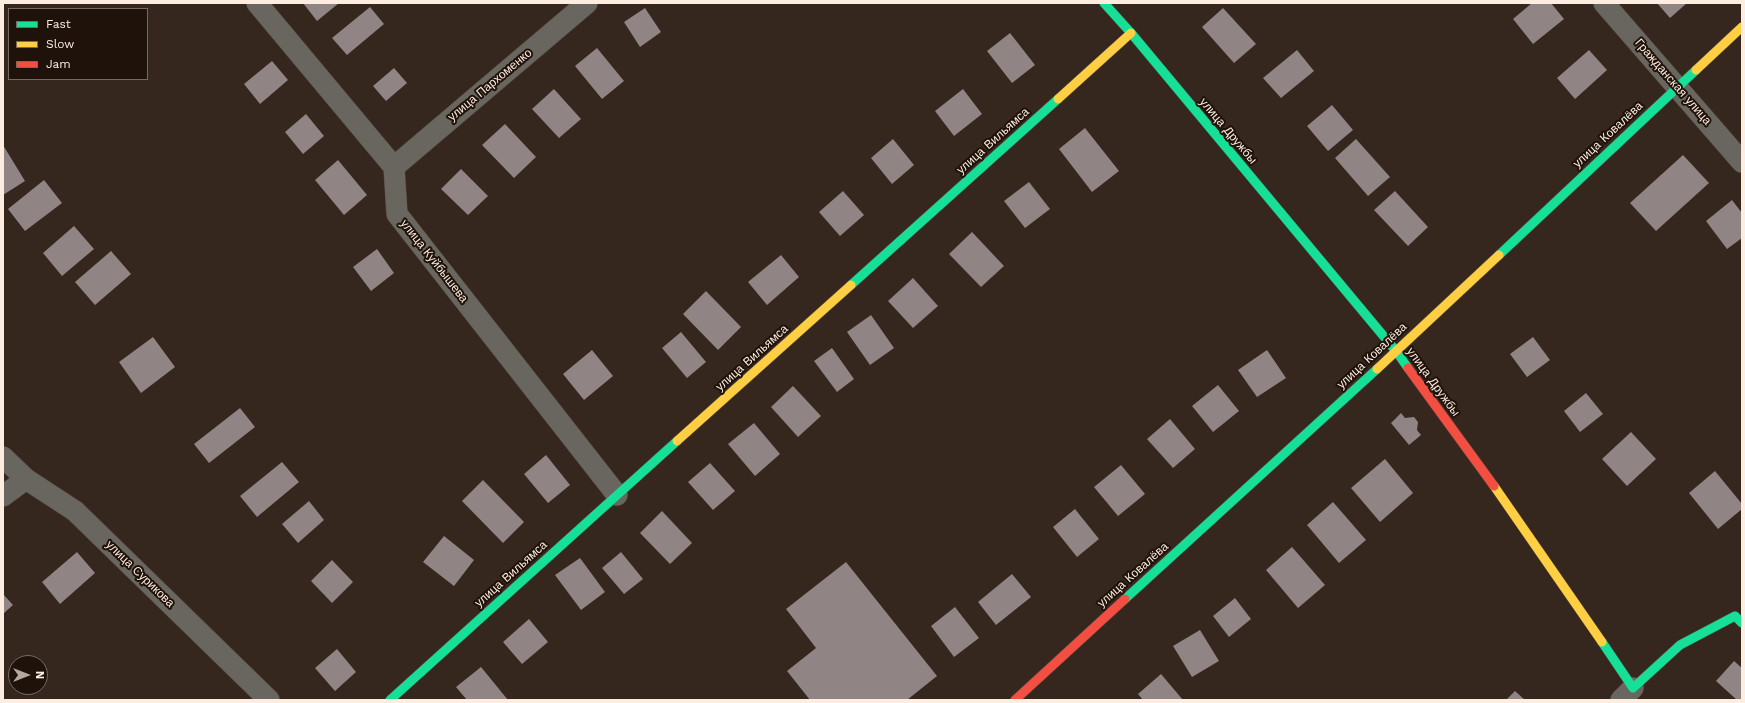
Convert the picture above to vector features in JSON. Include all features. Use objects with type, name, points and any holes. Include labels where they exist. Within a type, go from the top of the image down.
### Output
[{"type":"street","points":[[257,3],[394,167]]},
{"type":"street","name":"улица Пархоменко","points":[[394,167],[587,3]]},
{"type":"street","name":"улица Дружбы","points":[[1104,3],[1396,351],[1516,516],[1627,694],[1680,645],[1736,616],[1742,623]]},
{"type":"street","name":"Гражданская улица","points":[[1604,3],[1742,162]]},
{"type":"street","name":"улица Ковалёва","points":[[1015,700],[1396,351],[1676,87],[1742,27]]},
{"type":"street","name":"улица Вильямса","points":[[390,700],[1130,33]]},
{"type":"street","name":"улица Куйбышева","points":[[394,167],[396,214],[617,496]]},
{"type":"street","name":"улица Сурикова","points":[[3,457],[26,479],[75,511],[269,700]]},
{"type":"street","points":[[3,496],[26,479]]},
{"type":"building","points":[[303,3],[339,3],[317,21]]},
{"type":"building","points":[[1532,3],[1551,3],[1564,19],[1533,44],[1513,19]]},
{"type":"building","points":[[1657,3],[1687,3],[1670,18]]},
{"type":"building","points":[[370,7],[384,24],[347,55],[332,38]]},
{"type":"building","points":[[645,8],[661,32],[640,47],[624,22]]},
{"type":"building","points":[[1223,8],[1256,44],[1234,63],[1202,27]]},
{"type":"building","points":[[1010,33],[1035,65],[1012,83],[987,51]]},
{"type":"building","points":[[597,48],[624,81],[602,99],[575,66]]},
{"type":"building","points":[[1297,50],[1314,71],[1281,98],[1263,78]]},
{"type":"building","points":[[1589,50],[1607,70],[1575,99],[1557,78]]},
{"type":"building","points":[[272,61],[288,80],[260,104],[244,84]]},
{"type":"building","points":[[394,68],[407,83],[386,101],[373,86]]},
{"type":"building","points":[[554,89],[581,119],[559,138],[532,109]]},
{"type":"building","points":[[963,89],[982,114],[954,136],[935,111]]},
{"type":"building","points":[[1332,105],[1353,130],[1328,151],[1307,126]]},
{"type":"building","points":[[306,114],[324,136],[303,154],[285,132]]},
{"type":"building","points":[[505,124],[536,157],[514,178],[482,145]]},
{"type":"building","points":[[1085,128],[1119,171],[1092,192],[1059,149]]},
{"type":"building","points":[[893,139],[914,165],[892,184],[871,158]]},
{"type":"building","points":[[1356,139],[1390,177],[1368,196],[1335,158]]},
{"type":"building","points":[[3,145],[25,181],[3,195]]},
{"type":"building","points":[[1683,155],[1709,183],[1656,231],[1630,203]]},
{"type":"building","points":[[338,160],[367,195],[344,215],[315,180]]},
{"type":"building","points":[[461,169],[488,196],[468,215],[441,189]]},
{"type":"building","points":[[44,180],[62,203],[25,231],[8,209]]},
{"type":"building","points":[[1029,182],[1050,209],[1025,228],[1004,201]]},
{"type":"building","points":[[843,191],[864,215],[840,236],[819,212]]},
{"type":"building","points":[[1395,191],[1428,227],[1408,246],[1374,210]]},
{"type":"building","points":[[1732,200],[1742,213],[1742,238],[1727,249],[1706,221]]},
{"type":"building","points":[[74,226],[94,249],[62,276],[43,253]]},
{"type":"building","points":[[972,232],[1004,266],[981,287],[949,254]]},
{"type":"building","points":[[377,249],[394,273],[371,291],[353,267]]},
{"type":"building","points":[[111,251],[131,274],[95,305],[75,282]]},
{"type":"building","points":[[781,255],[799,277],[767,305],[748,282]]},
{"type":"building","points":[[913,278],[938,306],[913,328],[888,301]]},
{"type":"building","points":[[706,291],[741,327],[718,350],[683,314]]},
{"type":"building","points":[[871,315],[894,348],[870,365],[847,332]]},
{"type":"building","points":[[681,332],[706,362],[687,378],[662,348]]},
{"type":"building","points":[[153,337],[175,367],[141,393],[119,362]]},
{"type":"building","points":[[1533,337],[1550,360],[1527,377],[1510,354]]},
{"type":"building","points":[[832,348],[854,379],[837,392],[814,361]]},
{"type":"building","points":[[592,350],[613,376],[584,400],[563,374]]},
{"type":"building","points":[[1267,350],[1286,378],[1257,397],[1238,370]]},
{"type":"building","points":[[1218,385],[1239,411],[1213,432],[1192,406]]},
{"type":"building","points":[[793,386],[821,416],[798,437],[771,407]]},
{"type":"building","points":[[1586,393],[1603,414],[1580,432],[1564,411]]},
{"type":"building","points":[[240,408],[255,427],[209,463],[194,444]]},
{"type":"building","points":[[1401,413],[1405,418],[1414,417],[1418,422],[1417,430],[1421,435],[1409,445],[1391,423]]},
{"type":"building","points":[[1170,419],[1195,449],[1173,468],[1147,439]]},
{"type":"building","points":[[754,423],[780,454],[755,476],[728,444]]},
{"type":"building","points":[[1631,432],[1656,459],[1627,486],[1602,459]]},
{"type":"building","points":[[546,455],[570,485],[548,503],[524,474]]},
{"type":"building","points":[[1385,459],[1413,493],[1380,522],[1351,488]]},
{"type":"building","points":[[282,462],[299,482],[257,517],[240,496]]},
{"type":"building","points":[[710,463],[735,491],[713,510],[688,482]]},
{"type":"building","points":[[1121,465],[1145,494],[1118,516],[1094,487]]},
{"type":"building","points":[[1715,471],[1742,504],[1742,509],[1718,529],[1689,493]]},
{"type":"building","points":[[483,480],[524,522],[503,543],[462,501]]},
{"type":"building","points":[[309,501],[324,520],[298,543],[282,524]]},
{"type":"building","points":[[1333,502],[1366,540],[1339,563],[1307,525]]},
{"type":"building","points":[[1075,509],[1099,539],[1077,557],[1053,527]]},
{"type":"building","points":[[662,511],[692,543],[670,564],[640,533]]},
{"type":"building","points":[[444,536],[474,560],[454,586],[423,562]]},
{"type":"building","points":[[1292,547],[1325,585],[1298,608],[1266,570]]},
{"type":"building","points":[[77,552],[95,573],[60,604],[42,582]]},
{"type":"building","points":[[621,552],[643,579],[624,594],[602,568]]},
{"type":"building","points":[[580,558],[605,592],[581,610],[555,575]]},
{"type":"building","points":[[332,560],[353,582],[332,603],[311,581]]},
{"type":"building","points":[[846,562],[937,676],[907,700],[810,700],[787,671],[816,648],[786,609]]},
{"type":"building","points":[[1012,574],[1031,597],[996,625],[978,602]]},
{"type":"building","points":[[3,594],[13,605],[3,614]]},
{"type":"building","points":[[1235,598],[1251,619],[1229,637],[1213,616]]},
{"type":"building","points":[[955,607],[979,638],[954,657],[931,626]]},
{"type":"building","points":[[529,619],[548,642],[522,664],[503,642]]},
{"type":"building","points":[[1200,630],[1219,661],[1192,677],[1173,646]]},
{"type":"building","points":[[337,649],[356,672],[335,691],[315,668]]},
{"type":"building","points":[[1734,661],[1742,668],[1742,700],[1737,700],[1716,681]]},
{"type":"building","points":[[481,667],[508,700],[467,700],[456,687]]},
{"type":"building","points":[[1161,674],[1183,700],[1143,700],[1138,694]]},
{"type":"building","points":[[1515,691],[1525,700],[1506,700]]},
{"type":"traffic: fast","points":[[1104,3],[1131,33],[1396,351],[1408,368]]},
{"type":"traffic: fast","points":[[1499,255],[1696,70]]},
{"type":"traffic: fast","points":[[851,285],[1058,99]]},
{"type":"traffic: fast","points":[[1125,599],[1377,369]]},
{"type":"traffic: fast","points":[[390,700],[677,441]]},
{"type":"traffic: fast","points":[[1602,642],[1633,688],[1680,645],[1735,616],[1742,623]]},
{"type":"traffic: slow","points":[[1696,70],[1742,27]]},
{"type":"traffic: slow","points":[[1058,99],[1131,33]]},
{"type":"traffic: slow","points":[[1377,369],[1499,255]]},
{"type":"traffic: slow","points":[[677,441],[851,285]]},
{"type":"traffic: slow","points":[[1494,486],[1602,642]]},
{"type":"traffic: jam","points":[[1408,368],[1494,486]]},
{"type":"traffic: jam","points":[[1015,700],[1125,599]]}]
